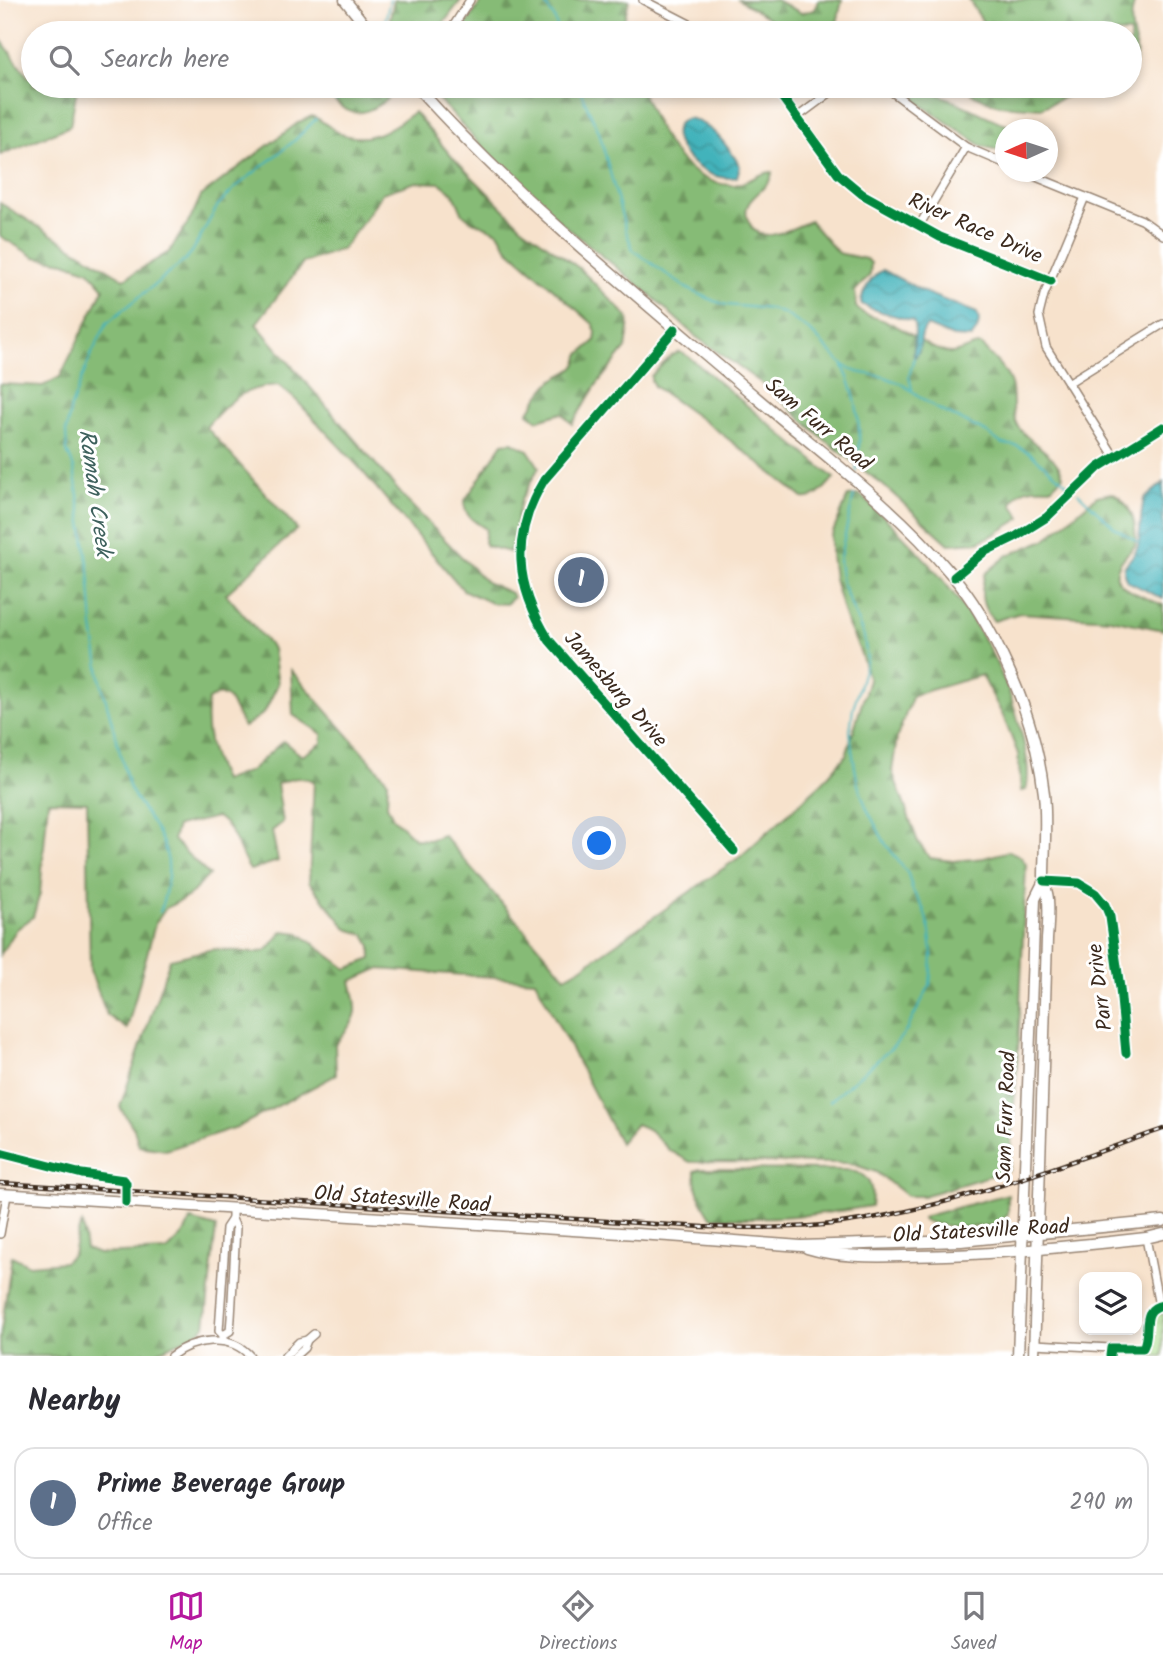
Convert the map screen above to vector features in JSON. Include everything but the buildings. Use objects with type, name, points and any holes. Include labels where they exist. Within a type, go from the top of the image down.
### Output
[{"type":"main road","points":[[345,0],[362,21]]},
{"type":"main road","name":"Sam Furr Road","points":[[427,98],[466,142],[537,210],[896,516],[954,577],[996,643],[1012,676],[1028,722],[1044,793],[1044,881],[1048,900],[1034,1356]]},
{"type":"main road","name":"Sam Furr Road","points":[[1018,1356],[1035,899],[1044,881]]},
{"type":"main road","name":"Old Statesville Road","points":[[4,1195],[126,1202],[232,1213],[669,1236],[800,1246],[936,1242],[1163,1222]]},
{"type":"main road","name":"Old Statesville Road","points":[[800,1246],[818,1252],[931,1256],[1037,1250],[1163,1234]]},
{"type":"street","points":[[457,21],[470,0]]},
{"type":"street","points":[[637,10],[643,0],[684,21]]},
{"type":"street","name":"River Race Drive","points":[[783,98],[838,174],[862,194],[940,237],[1051,281]]},
{"type":"street","points":[[796,117],[823,98]]},
{"type":"street","points":[[900,98],[966,147],[995,159]]},
{"type":"street","points":[[919,226],[966,147]]},
{"type":"street","points":[[1048,182],[1142,220],[1163,235]]},
{"type":"street","points":[[1085,197],[1039,315],[1046,347],[1114,456]]},
{"type":"street","points":[[1068,383],[1163,324]]},
{"type":"street","name":"Jamesburg Drive","points":[[675,329],[544,480],[535,495],[525,524],[521,552],[522,576],[527,600],[549,640],[734,851]]},
{"type":"street","points":[[954,577],[984,552],[1047,517],[1092,473],[1114,456],[1163,427]]},
{"type":"street","name":"Parr Drive","points":[[1044,881],[1079,883],[1095,892],[1105,905],[1110,917],[1121,988],[1126,1053]]},
{"type":"street","points":[[0,1153],[82,1174],[124,1180],[126,1202]]},
{"type":"street","points":[[0,1234],[4,1195]]},
{"type":"street","points":[[232,1213],[226,1228],[219,1331],[223,1338],[243,1348],[250,1356]]},
{"type":"street","points":[[171,1356],[180,1349],[223,1338],[230,1332],[236,1228],[232,1213]]},
{"type":"street","points":[[1034,1344],[1110,1352],[1143,1348],[1148,1313],[1161,1306],[1146,1238]]},
{"type":"street","points":[[223,1280],[233,1280]]},
{"type":"street","points":[[285,1356],[299,1342],[310,1337],[304,1348],[295,1356]]},
{"type":"green space","points":[[394,0],[461,0],[445,21],[390,21]]},
{"type":"green space","points":[[482,0],[629,0],[624,21],[469,21]]},
{"type":"green space","points":[[739,0],[776,0],[801,13],[814,10],[818,0],[842,0],[838,21],[773,21]]},
{"type":"green space","points":[[969,0],[1135,0],[1131,21],[982,21]]},
{"type":"green space","points":[[2,41],[21,67],[21,98],[75,98],[70,126],[0,155]]},
{"type":"green space","points":[[332,98],[387,98],[376,107],[358,113],[351,112]]},
{"type":"green space","points":[[437,98],[645,98],[672,150],[697,174],[713,182],[736,185],[772,172],[769,181],[747,208],[748,219],[755,231],[761,234],[777,234],[810,221],[838,253],[866,259],[871,263],[870,275],[855,291],[856,307],[859,310],[941,351],[954,353],[981,345],[1009,378],[1014,417],[1018,427],[1055,461],[1063,476],[1051,488],[1033,488],[1019,494],[1012,504],[1021,518],[995,534],[978,542],[949,544],[760,382],[695,336],[647,292],[558,220],[497,163]]},
{"type":"green space","points":[[912,98],[947,98],[995,120],[995,149],[982,146]]},
{"type":"green space","points":[[982,98],[1062,98],[1041,108],[999,105]]},
{"type":"green space","points":[[414,112],[452,157],[521,226],[579,268],[628,317],[626,348],[597,384],[572,424],[562,413],[538,420],[528,413],[548,385],[573,368],[579,355],[595,341],[593,324],[508,249],[498,232],[470,220],[463,214],[453,193],[440,183],[416,182],[382,193],[342,249],[303,263],[256,324],[408,502],[486,582],[511,593],[513,598],[506,604],[491,603],[463,590],[358,466],[295,399],[278,385],[255,389],[237,397],[206,427],[297,529],[226,594],[273,649],[278,684],[264,713],[244,727],[228,698],[219,694],[208,700],[209,741],[223,781],[250,771],[283,741],[302,756],[322,743],[322,734],[293,715],[291,670],[388,781],[387,805],[393,818],[415,839],[429,840],[443,835],[565,977],[741,856],[822,783],[846,755],[869,680],[845,618],[834,579],[831,537],[848,496],[860,495],[913,546],[959,601],[996,662],[1023,738],[1028,776],[1026,790],[1021,791],[1018,754],[1003,716],[982,675],[913,695],[897,737],[892,771],[918,842],[930,858],[953,861],[984,858],[1009,851],[1020,856],[1026,864],[1018,1052],[1009,1170],[923,1196],[907,1196],[876,1172],[849,1163],[690,1162],[669,1150],[650,1130],[636,1124],[620,1143],[535,980],[378,969],[351,981],[356,1010],[352,1022],[335,1045],[336,1075],[240,1126],[166,1150],[139,1146],[134,1129],[120,1107],[170,959],[213,949],[256,953],[267,950],[283,931],[299,933],[347,969],[371,959],[371,946],[365,935],[347,929],[309,882],[314,781],[309,779],[295,778],[277,784],[283,822],[272,831],[278,861],[250,870],[232,834],[217,817],[177,826],[173,840],[209,875],[189,896],[166,908],[155,924],[127,1029],[107,1015],[90,970],[87,802],[48,801],[40,893],[33,917],[17,929],[0,955],[0,384],[43,386],[60,377],[104,288],[89,271],[65,262],[35,257],[0,236],[0,203],[124,279],[169,252],[191,218],[201,196],[299,122],[312,116],[347,136],[367,137],[396,125]]},
{"type":"green space","points":[[680,352],[834,478],[817,495],[803,498],[722,434],[654,386],[651,376],[672,355]]},
{"type":"green space","points":[[512,442],[528,450],[539,467],[521,500],[510,552],[486,546],[486,529],[468,515],[464,502],[503,443]]},
{"type":"green space","points":[[1112,493],[1129,509],[1135,530],[1135,546],[1117,569],[1117,577],[1128,589],[1163,605],[1163,630],[1111,619],[1020,613],[994,621],[982,599],[985,574],[1008,555],[1045,540],[1097,496]]},
{"type":"green space","points":[[847,1170],[860,1174],[868,1181],[872,1192],[871,1206],[791,1216],[711,1217],[697,1189],[695,1171]]},
{"type":"green space","points":[[1008,1194],[1008,1215],[992,1225],[949,1226],[922,1219],[926,1216]]},
{"type":"green space","points":[[191,1220],[216,1227],[205,1326],[195,1335],[148,1356],[0,1356],[0,1338],[12,1256],[29,1265],[64,1262],[73,1254],[82,1224],[86,1249],[98,1254],[167,1251],[183,1235]]},
{"type":"green space","points":[[1163,1313],[1163,1356],[1152,1356],[1154,1315]]},
{"type":"water","points":[[689,118],[712,131],[724,143],[740,166],[737,177],[707,173],[684,154],[676,132],[679,123]]},
{"type":"water","points":[[883,270],[926,293],[977,313],[979,323],[971,338],[953,337],[927,326],[914,358],[913,321],[861,304],[868,284]]},
{"type":"water","points":[[1163,483],[1163,599],[1127,581],[1124,570],[1138,546],[1144,499]]},
{"type":"waterway","name":"Ramah Creek","points":[[385,21],[390,0]]},
{"type":"waterway","points":[[542,0],[555,21]]},
{"type":"waterway","name":"Ramah Creek","points":[[335,101],[338,98]]},
{"type":"waterway","points":[[583,98],[599,132],[633,250],[686,288],[714,301],[727,305],[771,309],[785,314],[809,330],[843,365],[857,372],[885,377],[902,384],[936,408],[986,432],[1002,444],[1017,446],[1030,453],[1072,488]]},
{"type":"waterway","name":"Ramah Creek","points":[[160,912],[167,883],[168,860],[159,835],[129,786],[101,682],[89,570],[74,468],[67,451],[66,431],[71,407],[91,355],[107,323],[184,261],[192,252],[218,205],[316,119]]},
{"type":"waterway","points":[[912,390],[909,376],[914,358]]},
{"type":"waterway","points":[[843,366],[853,391],[858,417],[856,471]]},
{"type":"waterway","points":[[1078,493],[1115,528],[1138,542]]},
{"type":"waterway","points":[[830,1101],[895,1045],[907,1029],[930,985],[932,956],[930,932],[924,910],[913,891],[908,874],[885,843],[867,809],[858,785],[852,750],[850,731],[853,709],[867,659],[864,637],[842,583],[839,561],[854,495]]},
{"type":"railway","points":[[0,1183],[703,1227],[790,1227],[841,1223],[924,1207],[1045,1171],[1163,1129]]},
{"type":"cycle path","points":[[783,98],[838,174],[862,194],[940,237],[1051,281]]},
{"type":"cycle path","points":[[675,329],[544,480],[526,521],[521,561],[529,600],[549,640],[734,851]]},
{"type":"cycle path","points":[[954,577],[984,552],[1047,517],[1099,467],[1163,427]]},
{"type":"cycle path","points":[[1044,881],[1079,883],[1095,893],[1105,905],[1110,917],[1126,1053]]},
{"type":"cycle path","points":[[0,1153],[82,1174],[124,1180],[126,1202]]},
{"type":"cycle path","points":[[1110,1356],[1111,1348],[1143,1348],[1148,1316],[1156,1307],[1163,1305]]},
{"type":"place","name":"Prime Beverage Group","points":[[581,580]]}]
